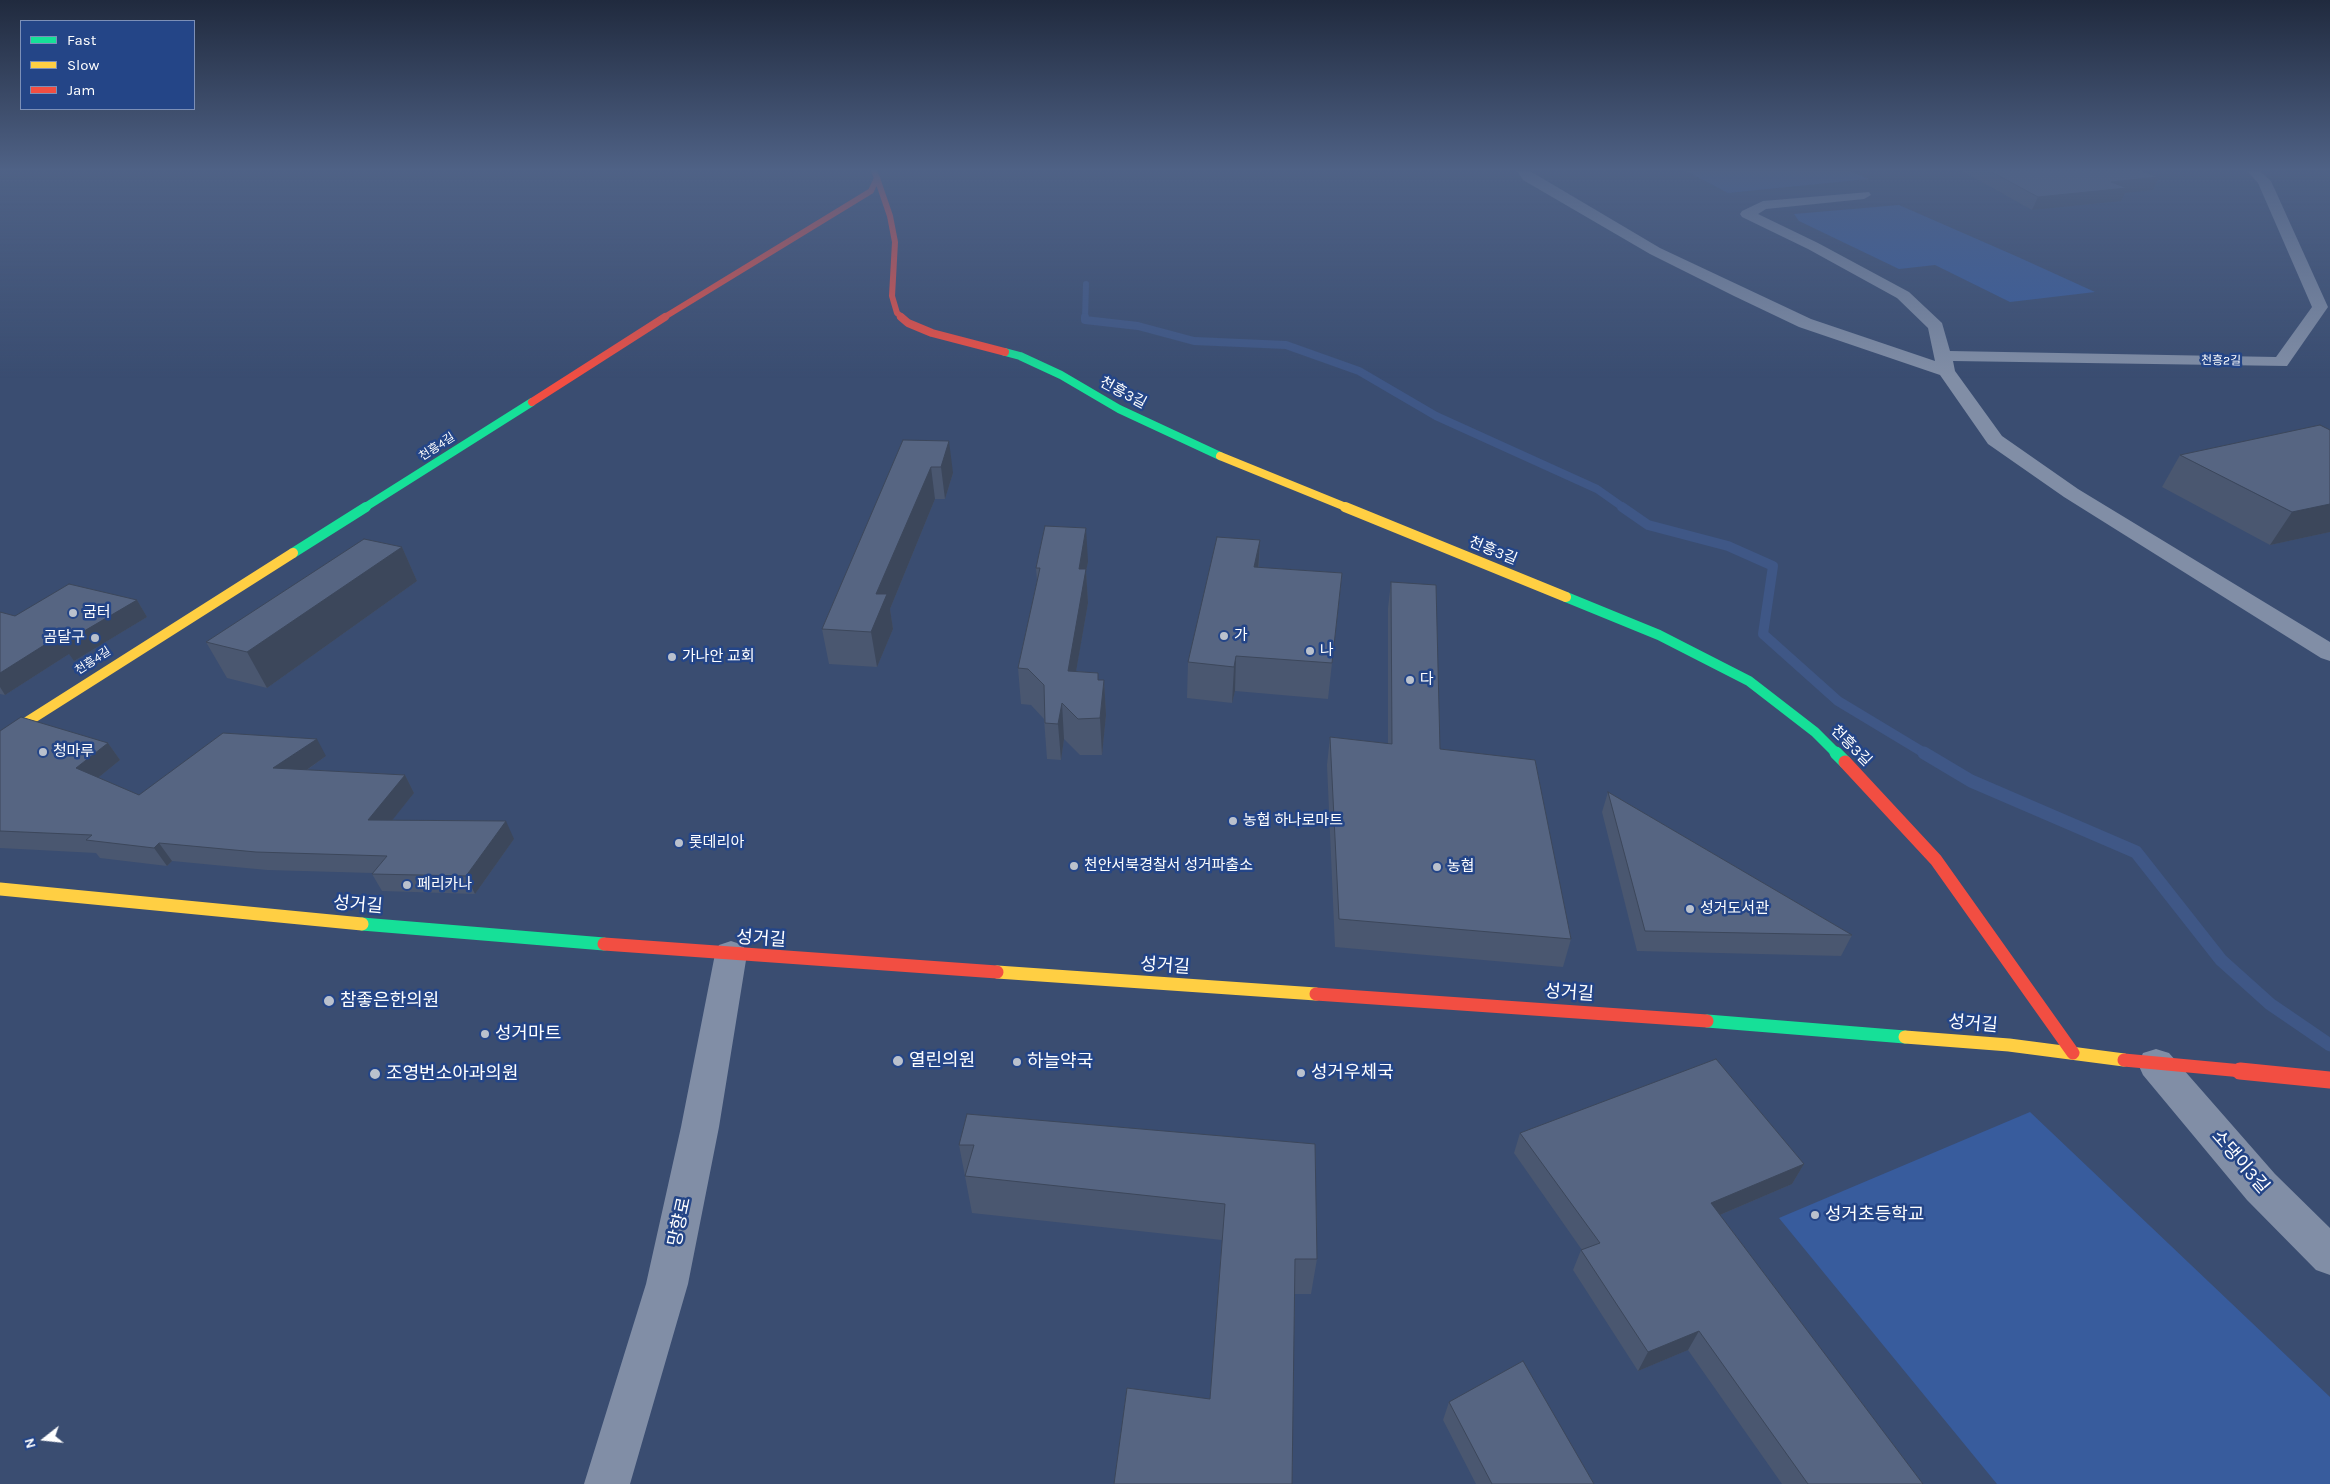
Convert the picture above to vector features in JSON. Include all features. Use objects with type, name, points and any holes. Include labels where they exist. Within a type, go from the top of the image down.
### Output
[{"type":"street","name":"천흥4길","points":[[0,739],[194,613],[408,482],[697,296],[791,240]]},
{"type":"street","name":"천흥3길","points":[[894,240],[892,296],[897,313],[908,323],[932,333],[1020,356],[1061,375],[1119,409],[1202,449],[1660,635],[1749,681],[1815,732],[1872,789],[1936,860],[2073,1054]]},
{"type":"street","points":[[1637,240],[1740,294],[1805,323],[1943,364]]},
{"type":"street","points":[[1801,240],[1903,295],[1936,327],[1943,364],[1996,440],[2071,493],[2330,653]]},
{"type":"street","name":"천흥2길","points":[[1943,364],[2281,362],[2320,307],[2290,240]]},
{"type":"street","name":"성거길","points":[[0,889],[373,924],[731,954],[1678,1018],[2009,1044],[2156,1064],[2329,1080]]},
{"type":"street","name":"망향로","points":[[607,1484],[666,1284],[700,1126],[731,954]]},
{"type":"street","name":"소댕이3길","points":[[2156,1064],[2261,1187],[2330,1256]]},
{"type":"shaded area","points":[[1839,240],[1980,240],[2095,292],[2010,302],[1935,265],[1899,269]]},
{"type":"shaded area","points":[[2030,1112],[2330,1397],[2330,1484],[1997,1484],[1779,1218]]},
{"type":"building","points":[[2320,425],[2330,430],[2330,504],[2292,512],[2180,455]]},
{"type":"building","points":[[903,440],[949,441],[941,467],[931,467],[876,594],[887,594],[871,632],[822,629]]},
{"type":"building","points":[[1045,526],[1086,528],[1079,569],[1086,569],[1068,671],[1098,673],[1098,680],[1104,680],[1100,718],[1078,719],[1062,703],[1058,724],[1045,723],[1044,685],[1028,669],[1018,668],[1040,568],[1036,568]]},
{"type":"building","points":[[1217,537],[1260,540],[1254,567],[1342,573],[1332,663],[1236,656],[1234,667],[1188,662]]},
{"type":"building","points":[[364,539],[402,547],[247,652],[206,642]]},
{"type":"building","name":"농협","points":[[1391,582],[1436,585],[1440,749],[1535,760],[1571,939],[1339,919],[1330,737],[1392,744]]},
{"type":"building","points":[[69,584],[137,600],[62,644],[57,637],[0,673],[0,612],[15,616]]},
{"type":"building","points":[[21,717],[108,743],[76,768],[139,795],[223,733],[317,739],[273,768],[405,775],[368,820],[506,821],[466,876],[372,874],[387,856],[256,852],[159,843],[154,848],[86,840],[92,835],[0,831],[0,731]]},
{"type":"building","points":[[1608,792],[1852,935],[1645,931]]},
{"type":"building","points":[[1716,1059],[1804,1164],[1711,1203],[1923,1484],[1808,1484],[1699,1331],[1648,1352],[1581,1250],[1600,1243],[1520,1133]]},
{"type":"building","points":[[967,1114],[1315,1144],[1317,1259],[1295,1259],[1292,1484],[1114,1484],[1127,1388],[1210,1399],[1225,1204],[965,1176],[974,1145],[959,1145]]},
{"type":"building","points":[[1523,1361],[1594,1484],[1492,1484],[1449,1402]]},
{"type":"waterway","points":[[1085,318],[1086,284]]},
{"type":"waterway","points":[[1085,318],[1085,320],[1138,326],[1194,341],[1286,345],[1359,371],[1436,416],[1597,489],[1624,508]]},
{"type":"waterway","points":[[1622,507],[1648,525],[1728,546],[1773,566],[1763,634],[1838,701],[1926,754]]},
{"type":"waterway","points":[[1924,753],[1971,781],[2136,852],[2221,960],[2270,1004],[2330,1045]]},
{"type":"traffic: fast","points":[[1005,352],[1020,356],[1061,375],[1119,409],[1220,456]]},
{"type":"traffic: fast","points":[[293,553],[532,402]]},
{"type":"traffic: fast","points":[[1566,597],[1659,635],[1749,681],[1815,732],[1845,762]]},
{"type":"traffic: fast","points":[[362,924],[604,944]]},
{"type":"traffic: fast","points":[[1707,1021],[1905,1037]]},
{"type":"traffic: slow","points":[[1220,456],[1566,597]]},
{"type":"traffic: slow","points":[[0,739],[293,553]]},
{"type":"traffic: slow","points":[[0,889],[362,924]]},
{"type":"traffic: slow","points":[[997,972],[1316,994]]},
{"type":"traffic: slow","points":[[1905,1037],[2009,1045],[2124,1060]]},
{"type":"traffic: jam","points":[[532,402],[697,296],[789,240]]},
{"type":"traffic: jam","points":[[895,240],[892,296],[897,313],[908,323],[932,333],[1005,352]]},
{"type":"traffic: jam","points":[[1845,762],[1936,860],[2073,1053]]},
{"type":"traffic: jam","points":[[604,944],[997,972]]},
{"type":"traffic: jam","points":[[1316,994],[1707,1021]]},
{"type":"traffic: jam","points":[[2124,1060],[2330,1080]]},
{"type":"place","name":"굼터","points":[[73,613]]},
{"type":"place","name":"가","points":[[1224,636]]},
{"type":"place","name":"곰달구","points":[[95,638]]},
{"type":"place","name":"나","points":[[1310,651]]},
{"type":"place","name":"가나안 교회","points":[[672,657]]},
{"type":"place","name":"다","points":[[1410,680]]},
{"type":"place","name":"청마루","points":[[43,752]]},
{"type":"place","name":"농협 하나로마트","points":[[1233,821]]},
{"type":"place","name":"롯데리아","points":[[679,843]]},
{"type":"place","name":"천안서북경찰서 성거파출소","points":[[1074,866]]},
{"type":"place","name":"농협","points":[[1437,867]]},
{"type":"place","name":"페리카나","points":[[407,885]]},
{"type":"place","name":"성거도서관","points":[[1690,909]]},
{"type":"place","name":"참좋은한의원","points":[[329,1001]]},
{"type":"place","name":"성거마트","points":[[485,1034]]},
{"type":"place","name":"열린의원","points":[[898,1061]]},
{"type":"place","name":"하늘약국","points":[[1017,1062]]},
{"type":"place","name":"성거우체국","points":[[1301,1073]]},
{"type":"place","name":"조영번소아과의원","points":[[375,1074]]},
{"type":"place","name":"성거초등학교","points":[[1815,1215]]}]
